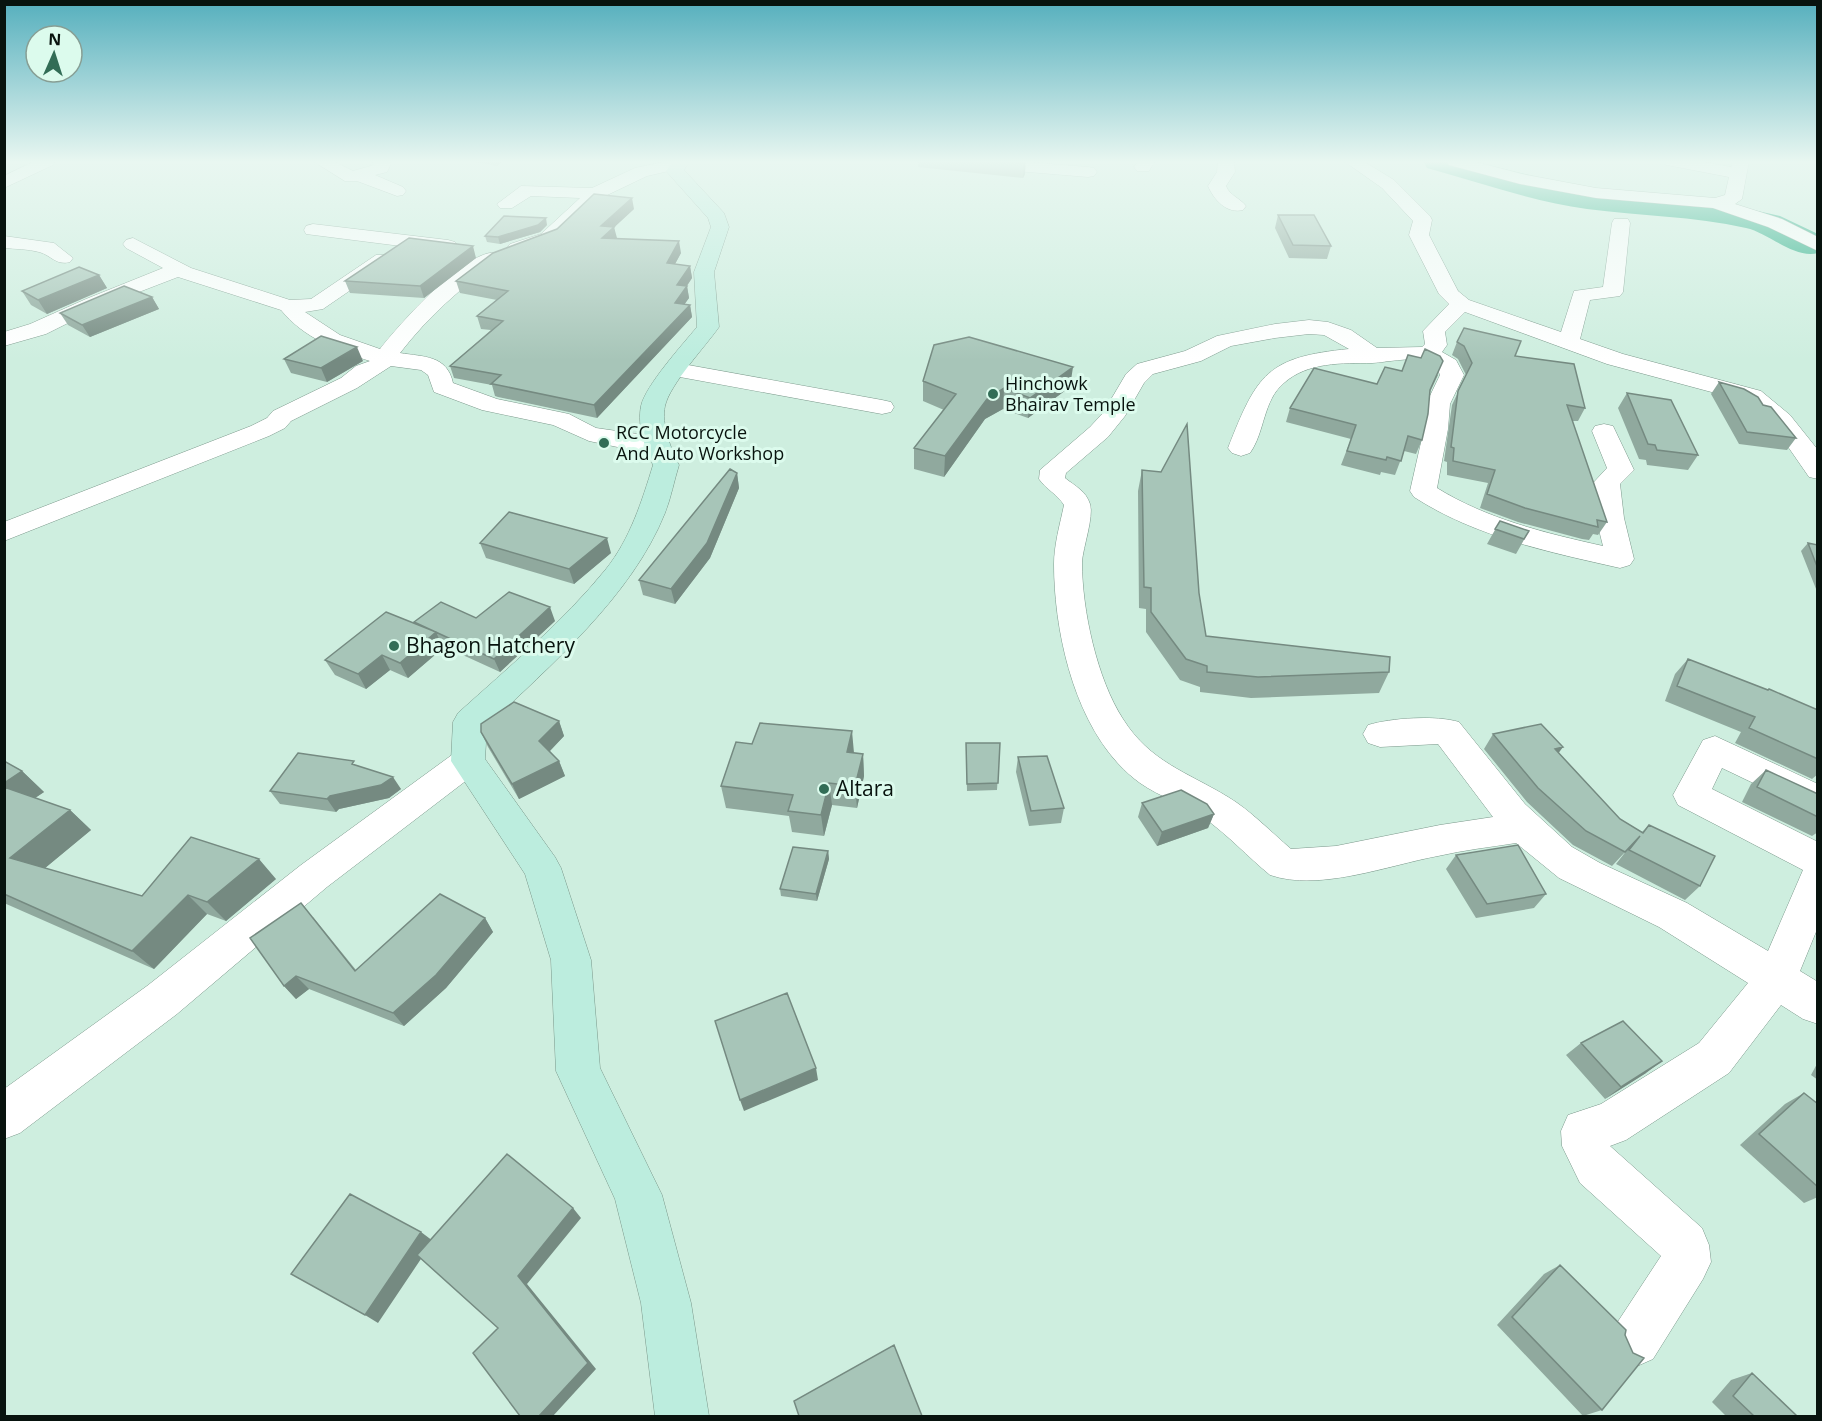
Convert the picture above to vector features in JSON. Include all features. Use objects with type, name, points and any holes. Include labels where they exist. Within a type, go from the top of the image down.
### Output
[{"type":"street","points":[[4,532],[260,430],[276,423],[282,416],[349,383],[364,371],[379,365],[421,312],[470,271],[501,252],[548,238],[560,227]]},
{"type":"street","points":[[682,1416],[666,1302],[638,1195],[578,1071],[571,960],[542,868],[468,761],[470,722],[550,648],[618,573],[651,514],[666,465],[656,443],[653,406],[663,386],[708,327],[704,272],[720,227]]},
{"type":"street","points":[[1422,227],[1419,235],[1449,294],[1462,303],[1615,359],[1753,396],[1770,406],[1785,421],[1818,471]]},
{"type":"street","points":[[1563,341],[1571,336],[1581,295],[1613,292],[1621,227]]},
{"type":"street","points":[[1783,227],[1818,245]]},
{"type":"street","points":[[313,230],[501,252]]},
{"type":"street","points":[[4,242],[47,247],[63,258]]},
{"type":"street","points":[[133,244],[179,269],[288,306],[316,305],[408,242]]},
{"type":"street","points":[[4,339],[38,329],[93,303],[179,269]]},
{"type":"street","points":[[1428,354],[1436,345],[1434,331],[1462,303]]},
{"type":"street","points":[[288,306],[310,329],[354,349],[385,358],[428,364],[439,372],[442,387],[491,405],[560,419],[589,434],[627,441],[656,443]]},
{"type":"street","points":[[1373,356],[1343,335],[1329,329],[1309,327],[1225,341],[1193,356],[1145,369],[1134,379],[1113,416],[1099,432],[1053,470],[1052,479],[1071,494],[1077,505],[1068,562],[1073,620],[1082,666],[1108,724],[1128,752],[1152,773],[1177,789],[1217,808],[1283,864],[1305,865],[1336,862],[1440,840],[1523,827]]},
{"type":"street","points":[[1241,448],[1257,405],[1276,377],[1302,364],[1338,356],[1428,354],[1448,365],[1452,375],[1438,404],[1436,429],[1423,491],[1451,509],[1482,521],[1565,546],[1620,559],[1610,518],[1607,482],[1621,470],[1604,432]]},
{"type":"street","points":[[677,370],[882,407]]},
{"type":"street","points":[[1380,734],[1447,731],[1523,827],[1559,858],[1700,930],[1818,1005]]},
{"type":"street","points":[[1818,800],[1716,749],[1691,795],[1818,860]]},
{"type":"street","points":[[4,1117],[162,1000],[314,876],[468,761]]},
{"type":"street","points":[[1635,1341],[1686,1262],[1685,1245],[1596,1167],[1585,1146],[1584,1131],[1610,1124],[1714,1058],[1776,979],[1818,879]]},
{"type":"building","points":[[493,227],[530,227],[498,237],[485,236]]},
{"type":"building","points":[[614,227],[602,238],[679,241],[667,263],[690,266],[677,285],[687,286],[675,303],[690,305],[594,405],[491,384],[501,375],[450,366],[503,321],[477,316],[508,291],[456,281],[493,253],[557,229]]},
{"type":"building","points":[[1284,227],[1321,227],[1331,246],[1293,245]]},
{"type":"building","points":[[409,238],[473,246],[420,286],[345,281]]},
{"type":"building","points":[[79,267],[99,275],[38,300],[22,291]]},
{"type":"building","points":[[124,286],[152,297],[82,325],[60,313]]},
{"type":"building","points":[[1464,328],[1521,341],[1515,356],[1574,364],[1585,408],[1567,405],[1607,522],[1597,520],[1598,527],[1525,508],[1487,494],[1495,470],[1453,461],[1454,448],[1451,447],[1458,391],[1472,363],[1464,346],[1457,342]]},
{"type":"building","points":[[321,336],[357,347],[321,368],[284,359]]},
{"type":"building","points":[[969,337],[1073,367],[1030,398],[1004,388],[987,399],[945,456],[914,448],[956,394],[923,381],[934,345]]},
{"type":"building","points":[[1425,349],[1440,356],[1443,361],[1430,390],[1428,414],[1422,440],[1408,436],[1401,461],[1347,451],[1356,425],[1290,408],[1314,368],[1377,384],[1385,367],[1402,371],[1408,355],[1421,358]]},
{"type":"building","points":[[1719,382],[1744,389],[1758,397],[1763,405],[1771,407],[1796,438],[1747,432]]},
{"type":"building","points":[[1627,393],[1671,400],[1698,455],[1657,450],[1655,445],[1648,444]]},
{"type":"building","points":[[1187,424],[1199,593],[1206,636],[1390,657],[1389,672],[1258,677],[1207,672],[1207,666],[1186,659],[1151,612],[1151,588],[1144,587],[1142,470],[1161,472]]},
{"type":"building","points":[[730,469],[737,473],[707,543],[671,589],[639,580]]},
{"type":"building","points":[[509,512],[607,538],[569,569],[480,543]]},
{"type":"building","points":[[1500,521],[1529,531],[1524,539],[1495,529]]},
{"type":"building","points":[[1808,543],[1818,545],[1818,569]]},
{"type":"building","points":[[509,592],[550,607],[494,659],[414,622],[441,602],[476,618]]},
{"type":"building","points":[[386,612],[436,632],[400,663],[382,655],[358,674],[325,660]]},
{"type":"building","points":[[1688,659],[1818,710],[1818,759],[1749,728],[1755,717],[1677,686]]},
{"type":"building","points":[[514,702],[559,721],[539,741],[559,761],[512,784],[481,732],[481,724]]},
{"type":"building","points":[[760,723],[852,731],[847,752],[863,754],[855,786],[829,783],[821,815],[788,811],[793,795],[721,786],[736,742],[752,744]]},
{"type":"building","points":[[1541,724],[1563,747],[1555,749],[1620,819],[1643,833],[1649,825],[1715,856],[1700,886],[1629,850],[1640,836],[1625,852],[1586,831],[1538,788],[1493,734]]},
{"type":"building","points":[[966,743],[1000,743],[998,783],[967,784]]},
{"type":"building","points":[[298,753],[354,761],[352,764],[393,777],[381,785],[330,796],[327,799],[270,791]]},
{"type":"building","points":[[1047,756],[1064,808],[1031,811],[1018,757]]},
{"type":"building","points":[[4,761],[22,771],[4,783]]},
{"type":"building","points":[[1766,770],[1818,794],[1818,817],[1757,787]]},
{"type":"building","points":[[4,787],[70,810],[10,858],[142,896],[191,837],[259,859],[207,902],[188,895],[132,951],[4,894]]},
{"type":"building","points":[[1181,790],[1207,804],[1214,814],[1162,832],[1142,803]]},
{"type":"building","points":[[1518,845],[1546,894],[1487,904],[1456,855]]},
{"type":"building","points":[[793,847],[828,851],[816,894],[780,889]]},
{"type":"building","points":[[440,894],[485,918],[436,975],[393,1013],[296,976],[284,986],[250,938],[301,903],[355,971]]},
{"type":"building","points":[[787,993],[816,1068],[740,1100],[715,1021]]},
{"type":"building","points":[[1623,1021],[1662,1061],[1621,1087],[1581,1043]]},
{"type":"building","points":[[1804,1093],[1818,1104],[1818,1187],[1759,1134]]},
{"type":"building","points":[[507,1154],[573,1208],[518,1276],[588,1363],[539,1416],[520,1416],[473,1353],[498,1328],[417,1255]]},
{"type":"building","points":[[350,1194],[421,1232],[365,1315],[291,1274]]},
{"type":"building","points":[[1560,1265],[1626,1330],[1625,1335],[1633,1353],[1644,1358],[1602,1410],[1512,1317]]},
{"type":"building","points":[[894,1345],[922,1416],[799,1416],[794,1401]]},
{"type":"building","points":[[1752,1373],[1797,1416],[1754,1416],[1733,1396]]},
{"type":"waterway","points":[[1777,227],[1810,244]]},
{"type":"place","name":"Hinchowk Bhairav Temple","points":[[993,394]]},
{"type":"place","name":"RCC Motorcycle And Auto Workshop","points":[[604,443]]},
{"type":"place","name":"Bhagon Hatchery","points":[[394,646]]},
{"type":"place","name":"Altara","points":[[824,789]]}]
